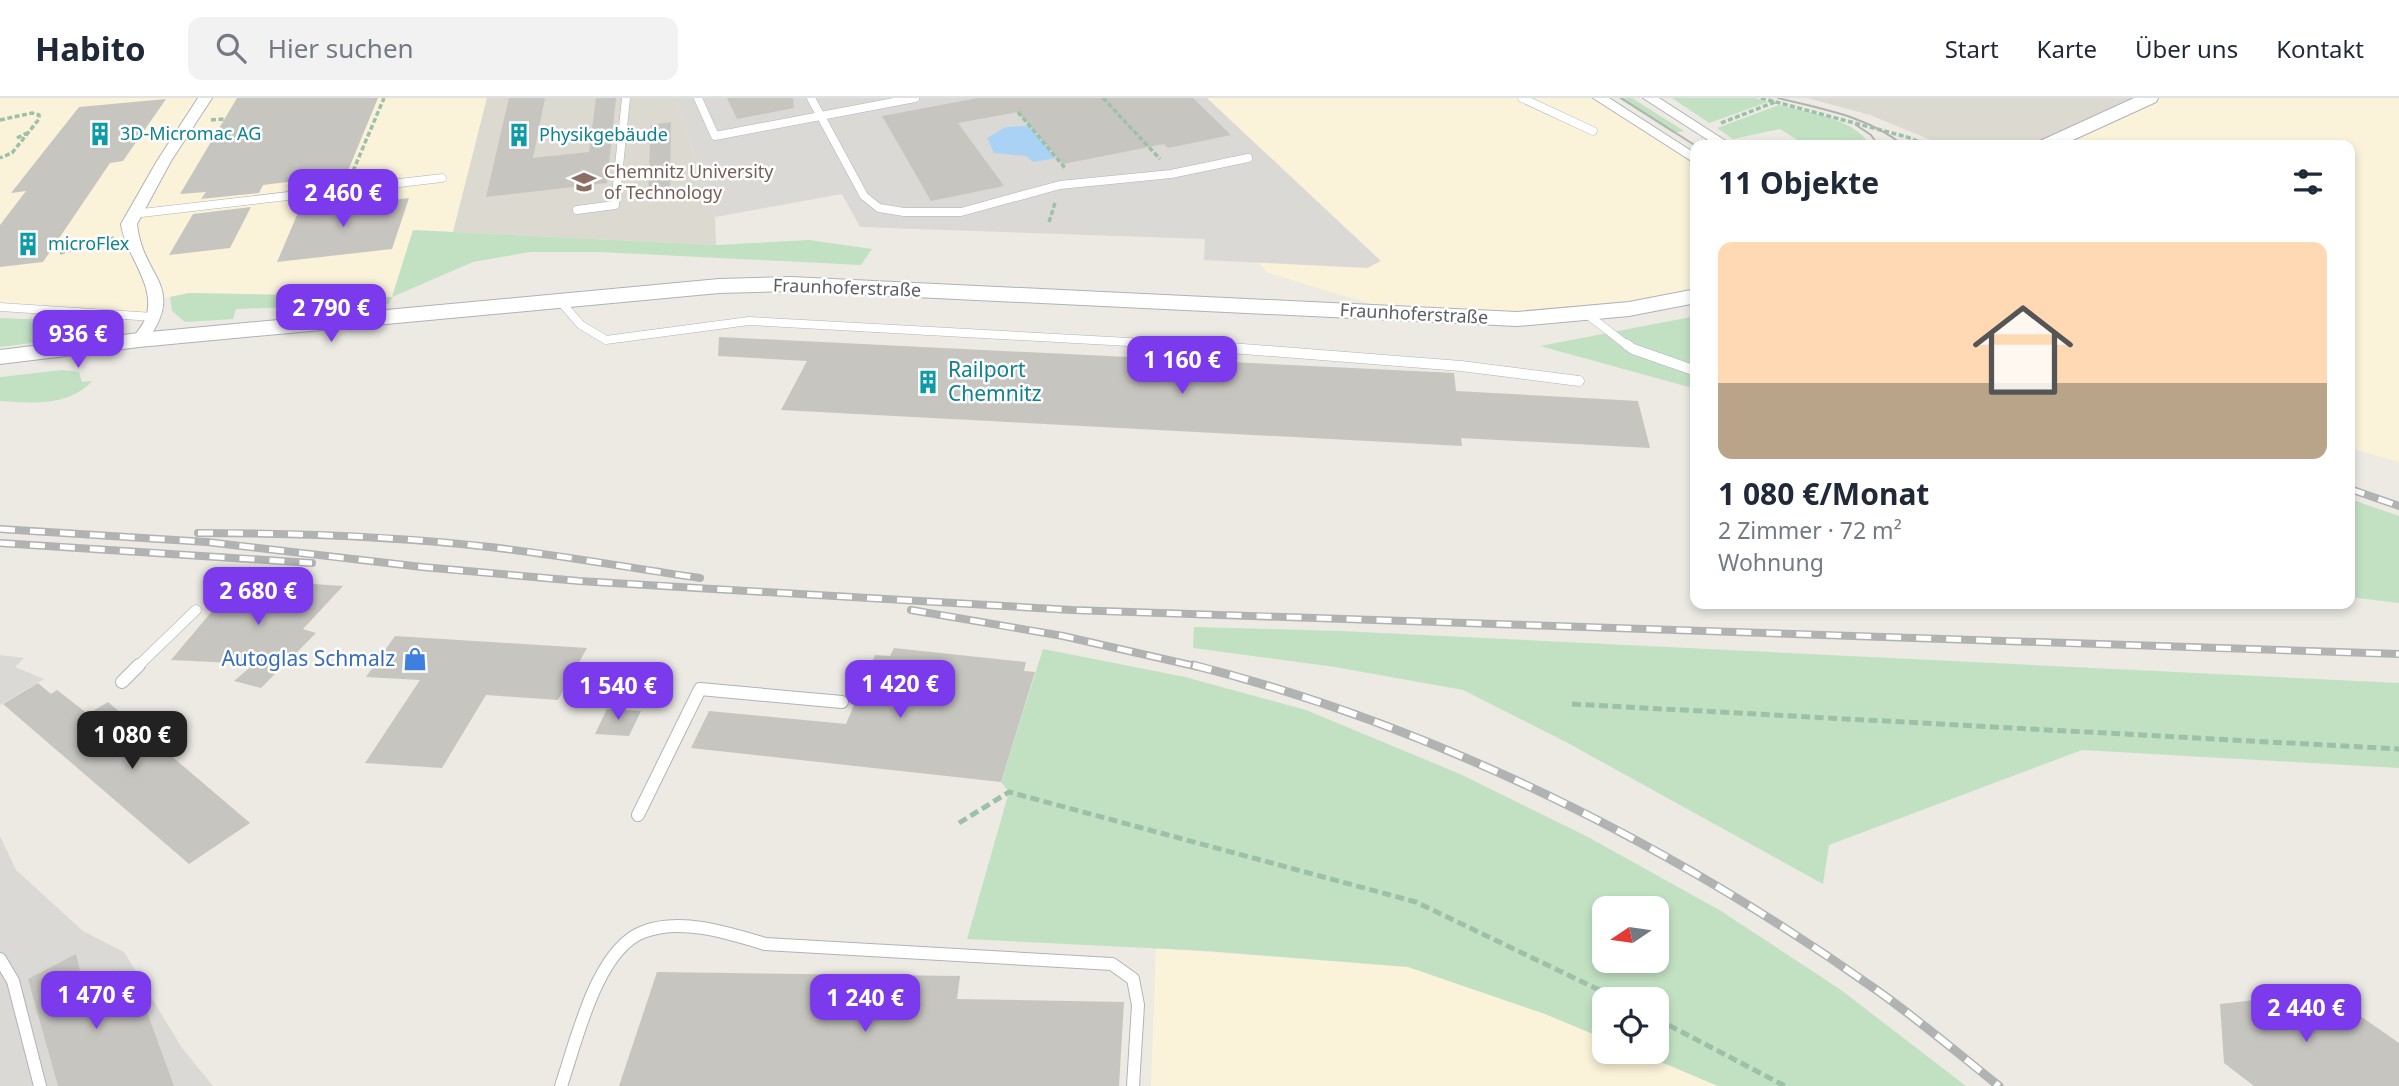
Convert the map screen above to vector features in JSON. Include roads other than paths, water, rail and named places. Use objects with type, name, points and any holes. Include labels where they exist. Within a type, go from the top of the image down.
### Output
[{"type":"main road","points":[[2058,140],[2149,98]]},
{"type":"main road","name":"Fraunhoferstraße","points":[[0,357],[139,340],[642,291],[791,284],[1517,319],[1588,315],[1659,305],[1690,297]]},
{"type":"street","points":[[139,340],[154,317],[153,287],[128,234],[133,214],[205,98]]},
{"type":"street","points":[[1600,98],[1690,156]]},
{"type":"street","points":[[1650,98],[1717,140]]},
{"type":"lane","points":[[577,210],[615,205],[626,98]]},
{"type":"lane","points":[[698,98],[715,136],[915,98]]},
{"type":"lane","points":[[811,98],[864,196],[880,208],[904,212],[961,212],[1060,185],[1174,174],[1248,158]]},
{"type":"lane","points":[[1522,98],[1593,131]]},
{"type":"lane","points":[[133,214],[442,178]]},
{"type":"lane","points":[[559,300],[581,325],[606,340],[749,321],[1170,343],[1461,366],[1579,381]]},
{"type":"lane","points":[[0,307],[154,317]]},
{"type":"lane","points":[[1588,315],[1633,349],[1690,369]]},
{"type":"lane","points":[[122,682],[196,610]]},
{"type":"lane","points":[[638,815],[700,689],[842,702]]},
{"type":"lane","points":[[561,1086],[603,972],[630,939],[664,927],[723,931],[765,944],[1112,964],[1133,979],[1138,1005],[1133,1086]]},
{"type":"lane","points":[[0,959],[13,981],[40,1086]]},
{"type":"water","points":[[1029,126],[1056,158],[1033,162],[1026,156],[994,153],[987,138],[1006,127]]},
{"type":"tram line","points":[[1621,98],[1690,142]]},
{"type":"tram line","points":[[1778,98],[1859,120],[1896,140]]},
{"type":"tram line","points":[[1856,125],[1874,140]]},
{"type":"railway","points":[[2355,491],[2399,506]]},
{"type":"railway","points":[[0,529],[207,542],[422,567],[579,581],[1072,610],[2399,654]]},
{"type":"railway","points":[[198,533],[344,536],[454,543],[700,578]]},
{"type":"railway","points":[[0,543],[312,563]]},
{"type":"railway","points":[[911,610],[1063,636],[1199,667]]},
{"type":"railway","points":[[1193,665],[1284,691],[1463,757],[1550,796],[1635,840],[1719,887],[1878,991],[1999,1086]]},
{"type":"place","name":"3D-Micromac AG","points":[[100,134]]},
{"type":"place","name":"Physikgebäude","points":[[519,135]]},
{"type":"place","name":"Chemnitz University of Technology","points":[[584,182]]},
{"type":"place","name":"microFlex","points":[[28,244]]},
{"type":"place","name":"Railport Chemnitz","points":[[928,382]]},
{"type":"place","name":"Autoglas Schmalz","points":[[415,659]]}]
